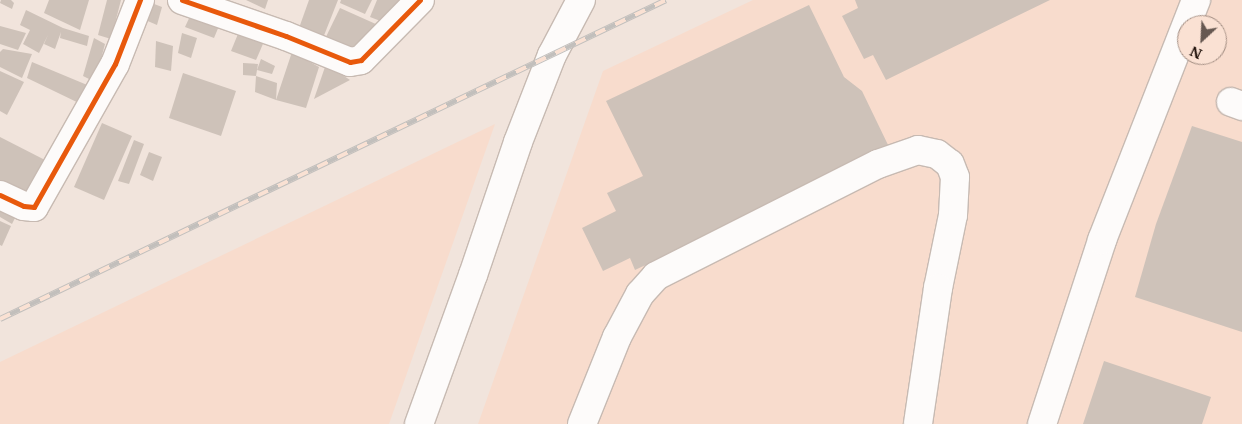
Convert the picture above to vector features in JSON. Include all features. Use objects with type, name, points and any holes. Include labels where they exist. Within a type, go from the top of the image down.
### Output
[{"type":"street","points":[[0,194],[24,206],[34,207],[115,64],[140,0]]},
{"type":"street","points":[[182,0],[221,7],[350,62],[360,60],[420,0]]},
{"type":"street","points":[[419,424],[473,275],[518,142],[552,55],[581,0]]},
{"type":"street","points":[[1042,424],[1102,240],[1196,0]]},
{"type":"street","points":[[582,424],[617,337],[640,294],[656,276],[878,164],[918,150],[936,154],[950,164],[955,177],[953,215],[938,288],[918,424]]},
{"type":"shaded area","points":[[753,0],[1242,0],[1242,424],[478,424],[603,71]]},
{"type":"shaded area","points":[[495,124],[389,424],[0,424],[0,362]]},
{"type":"building","points":[[1,0],[11,0],[14,3],[12,9],[0,3]]},
{"type":"building","points":[[49,0],[89,0],[80,30],[44,13]]},
{"type":"building","points":[[107,0],[121,0],[111,39],[98,35]]},
{"type":"building","points":[[246,0],[268,0],[265,9]]},
{"type":"building","points":[[309,0],[338,0],[323,38],[299,28]]},
{"type":"building","points":[[341,0],[372,0],[365,14],[340,3]]},
{"type":"building","points":[[377,0],[409,0],[383,22],[370,17]]},
{"type":"building","points":[[855,0],[1050,0],[886,80],[873,55],[864,59],[842,16],[858,8]]},
{"type":"building","points":[[149,2],[162,7],[157,25],[143,19]]},
{"type":"building","points":[[809,5],[844,77],[862,91],[890,149],[635,270],[630,258],[603,271],[582,228],[616,211],[607,193],[643,176],[606,101]]},
{"type":"building","points":[[340,8],[378,25],[349,52],[323,43]]},
{"type":"building","points":[[26,10],[63,28],[89,36],[87,46],[60,38],[61,32],[55,49],[44,44],[48,35],[39,53],[23,44],[30,30],[20,25]]},
{"type":"building","points":[[192,12],[219,26],[214,38],[185,27]]},
{"type":"building","points":[[0,26],[26,33],[18,50],[0,44]]},
{"type":"building","points":[[240,29],[266,37],[256,60],[231,51]]},
{"type":"building","points":[[182,33],[197,38],[191,58],[178,53]]},
{"type":"building","points":[[94,38],[105,44],[95,82],[83,76]]},
{"type":"building","points":[[156,41],[173,46],[171,71],[155,67]]},
{"type":"building","points":[[3,49],[32,54],[22,78],[0,67],[0,52]]},
{"type":"building","points":[[292,52],[319,67],[306,108],[276,100]]},
{"type":"building","points":[[261,59],[275,66],[272,74],[257,70]]},
{"type":"building","points":[[32,62],[92,87],[85,106],[27,78]]},
{"type":"building","points":[[243,63],[258,64],[256,76],[243,75]]},
{"type":"building","points":[[326,64],[350,80],[314,99]]},
{"type":"building","points":[[0,71],[24,82],[7,115],[0,111]]},
{"type":"building","points":[[183,73],[236,91],[221,136],[169,118]]},
{"type":"building","points":[[256,76],[277,83],[276,100],[255,92]]},
{"type":"building","points":[[102,123],[132,136],[104,200],[74,187]]},
{"type":"building","points":[[1192,126],[1242,142],[1242,332],[1135,297],[1156,224]]},
{"type":"building","points":[[0,137],[45,160],[25,200],[0,187]]},
{"type":"building","points":[[134,140],[144,144],[129,184],[118,181]]},
{"type":"building","points":[[149,152],[162,157],[153,181],[140,175]]},
{"type":"building","points":[[0,211],[15,218],[12,224],[0,217]]},
{"type":"building","points":[[0,221],[11,226],[2,246],[0,245]]},
{"type":"building","points":[[1104,361],[1211,397],[1202,424],[1083,424]]},
{"type":"railway","points":[[0,319],[666,0]]},
{"type":"cycle path","points":[[0,195],[24,206],[34,207],[115,64],[140,0]]},
{"type":"cycle path","points":[[182,0],[286,36],[350,62],[361,60],[420,0]]}]
